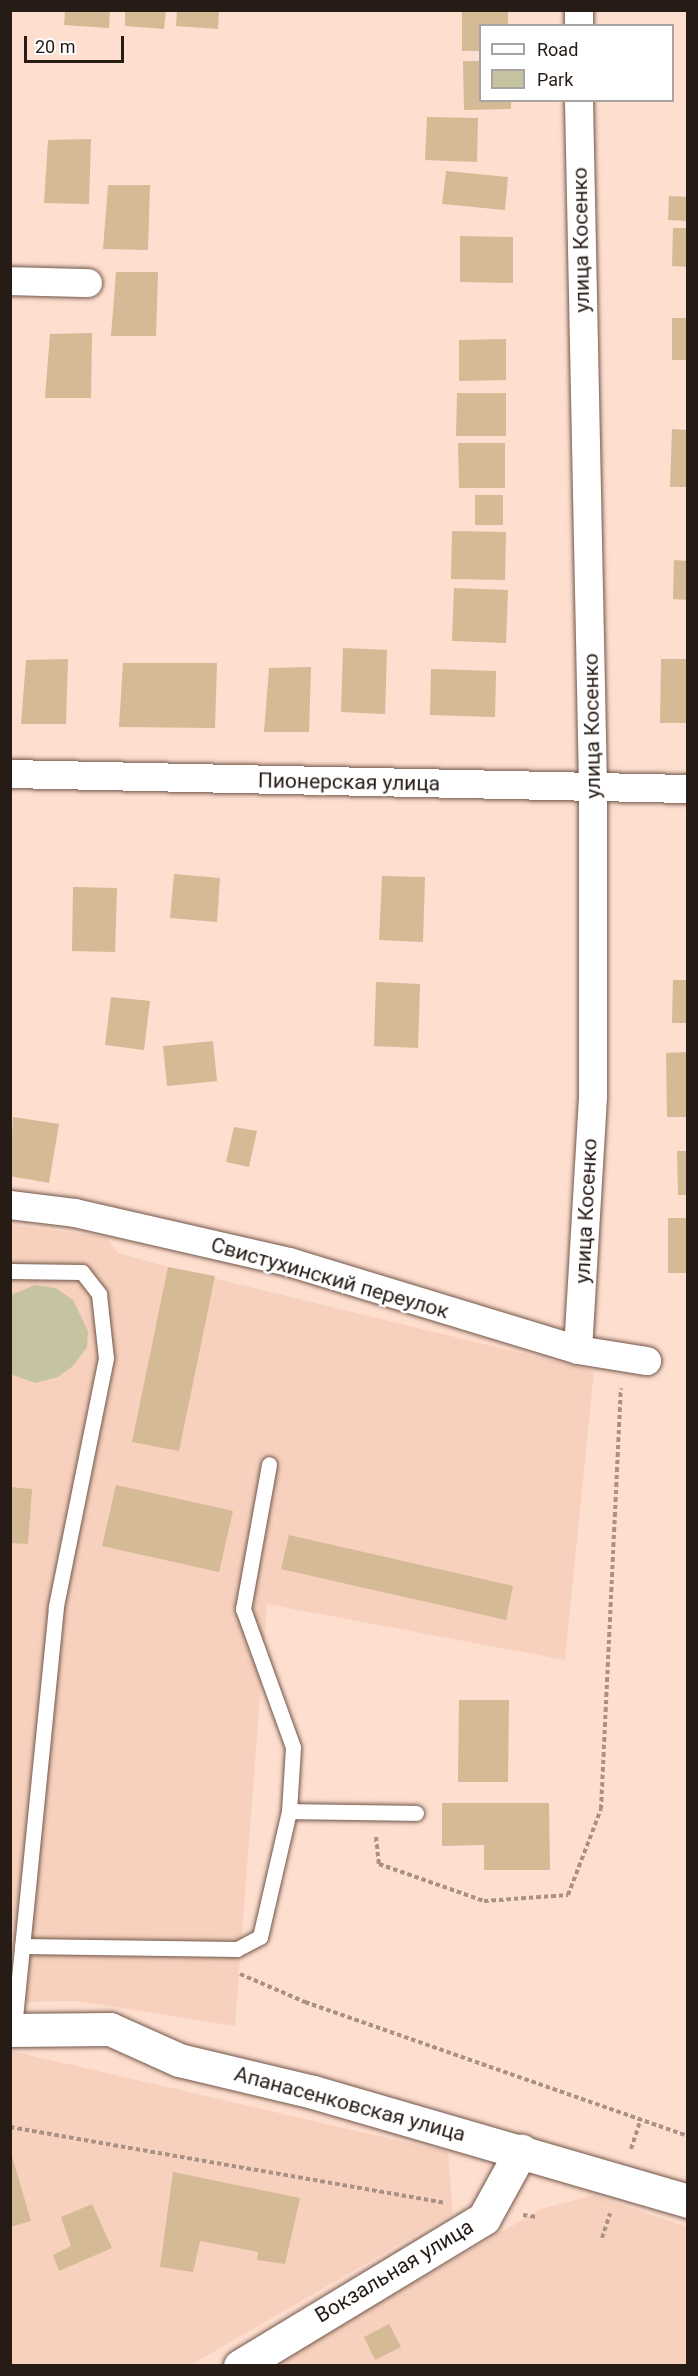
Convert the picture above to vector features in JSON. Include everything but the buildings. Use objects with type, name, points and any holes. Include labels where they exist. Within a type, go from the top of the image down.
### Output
[{"type":"main road","name":"Апанасенковская улица","points":[[12,2030],[110,2029],[178,2060],[313,2092],[687,2201]]},
{"type":"main road","name":"Вокзальная улица","points":[[240,2366],[484,2218],[521,2151]]},
{"type":"street","name":"улица Косенко","points":[[578,1350],[593,1096],[593,786],[579,102]]},
{"type":"street","points":[[10,281],[88,283]]},
{"type":"street","name":"Пионерская улица","points":[[10,774],[687,789]]},
{"type":"street","name":"Свистухинский переулок","points":[[10,1205],[75,1214],[289,1262],[578,1350],[647,1361]]},
{"type":"lane","points":[[10,1272],[82,1272],[99,1294],[106,1358],[56,1607],[12,2030]]},
{"type":"lane","points":[[22,1946],[237,1949],[260,1937],[289,1811],[293,1747],[243,1609],[269,1464]]},
{"type":"lane","points":[[289,1811],[416,1813]]},
{"type":"path","points":[[373,1812],[379,1864],[484,1901],[568,1895],[601,1809],[621,1388],[578,1350]]},
{"type":"path","points":[[228,1970],[305,2002],[687,2136]]},
{"type":"path","points":[[10,2127],[537,2217]]},
{"type":"shaded area","points":[[11,1225],[105,1237],[118,1253],[168,1267],[594,1371],[565,1660],[267,1604],[235,2026],[77,2001],[11,2002]]},
{"type":"shaded area","points":[[11,2051],[448,2152],[453,2213],[191,2365],[11,2366]]},
{"type":"shaded area","points":[[593,2195],[687,2227],[687,2365],[271,2366],[541,2209]]},
{"type":"green space","points":[[35,1285],[56,1288],[73,1300],[88,1331],[87,1347],[73,1366],[58,1377],[35,1383],[10,1374],[11,1295]]}]
